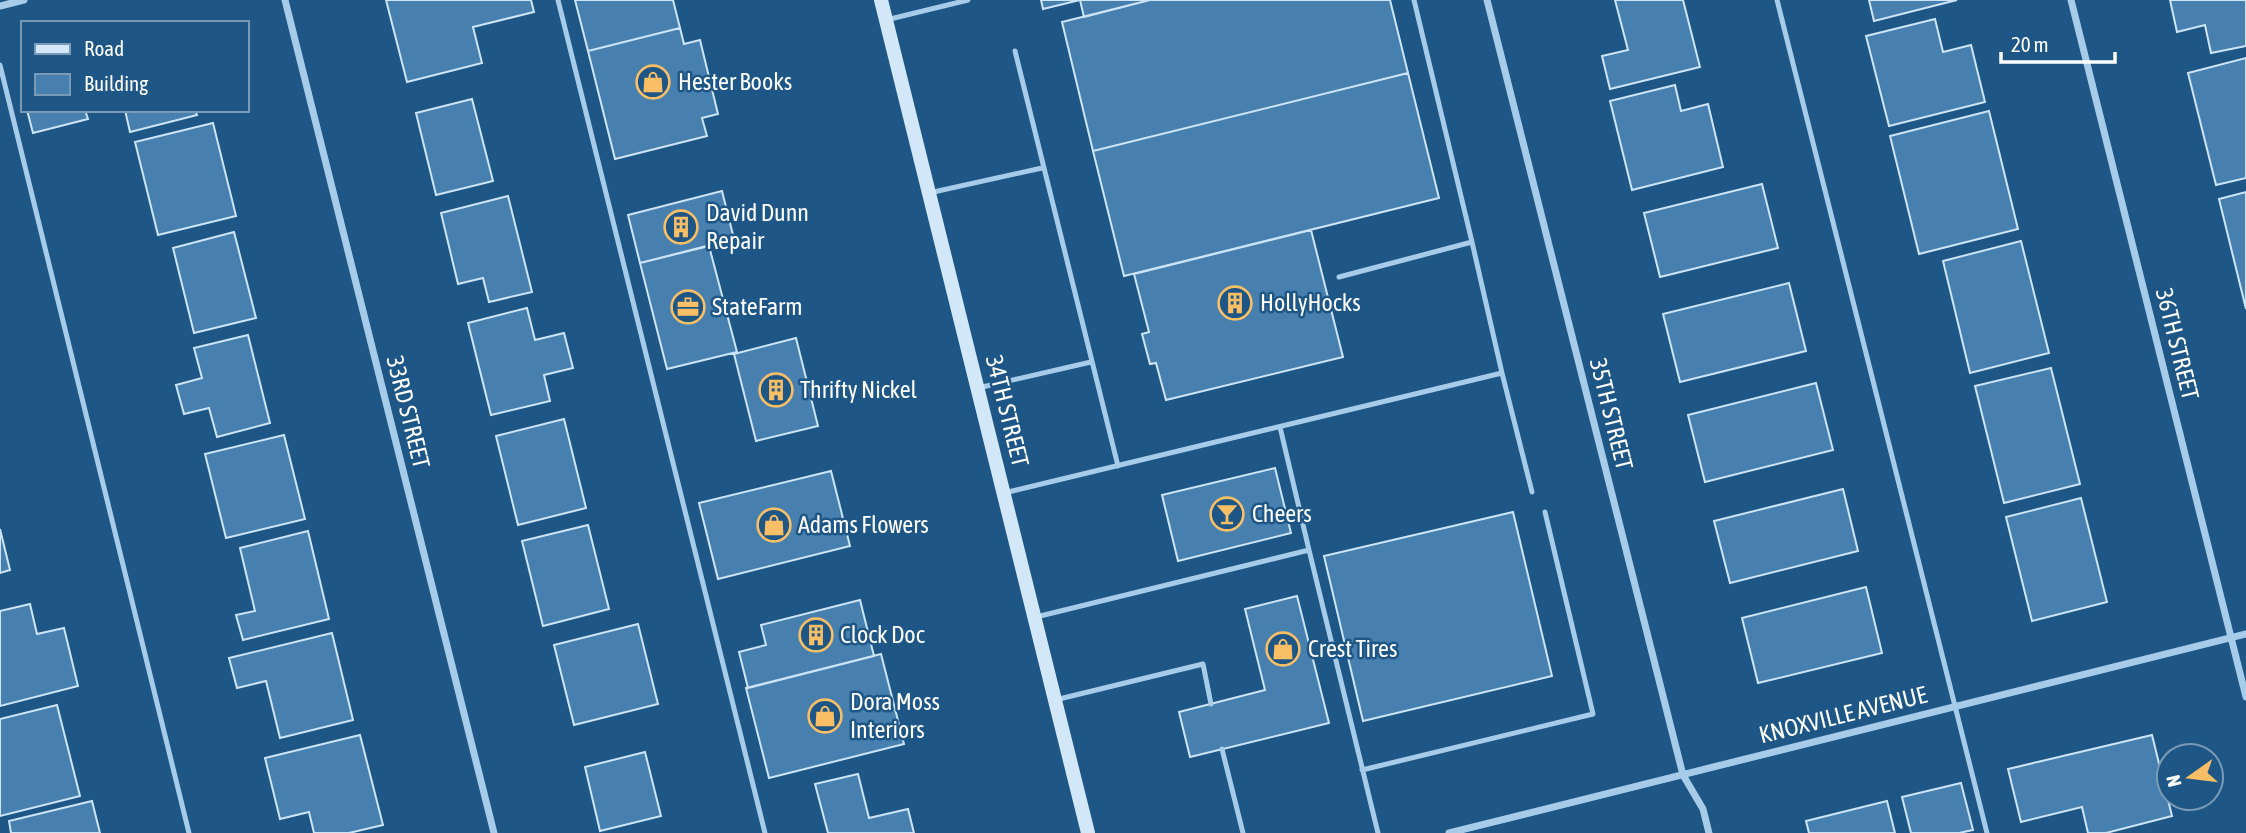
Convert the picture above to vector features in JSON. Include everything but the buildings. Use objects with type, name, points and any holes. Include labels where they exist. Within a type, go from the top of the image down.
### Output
[{"type":"main road","name":"34TH STREET","points":[[881,0],[1088,833]]},
{"type":"street","points":[[0,6],[24,0]]},
{"type":"street","name":"33RD STREET","points":[[285,0],[494,833]]},
{"type":"street","name":"35TH STREET","points":[[1487,0],[1683,775],[1703,808],[1709,833]]},
{"type":"street","name":"36TH STREET","points":[[2070,0],[2246,697]]},
{"type":"street","name":"KNOXVILLE AVENUE","points":[[1449,833],[2246,634]]},
{"type":"lane","points":[[558,0],[765,833]]},
{"type":"lane","points":[[886,20],[968,0]]},
{"type":"lane","points":[[1414,0],[1532,492]]},
{"type":"lane","points":[[1777,0],[1987,833]]},
{"type":"lane","points":[[1015,51],[1118,466]]},
{"type":"lane","points":[[0,65],[189,833]]},
{"type":"lane","points":[[929,193],[1042,168]]},
{"type":"lane","points":[[1339,276],[1472,242]]},
{"type":"lane","points":[[978,388],[1091,362]]},
{"type":"lane","points":[[1004,493],[1502,373]]},
{"type":"lane","points":[[1280,427],[1378,833]]},
{"type":"lane","points":[[1362,770],[1593,714],[1545,512]]},
{"type":"lane","points":[[1035,618],[1308,550]]},
{"type":"lane","points":[[1055,700],[1203,664],[1211,704]]},
{"type":"lane","points":[[1223,748],[1243,833]]},
{"type":"place","name":"Hester Books","points":[[653,82]]},
{"type":"place","name":"David Dunn Repair","points":[[681,227]]},
{"type":"place","name":"HollyHocks","points":[[1235,303]]},
{"type":"place","name":"StateFarm","points":[[688,307]]},
{"type":"place","name":"Thrifty Nickel","points":[[776,390]]},
{"type":"place","name":"Cheers","points":[[1227,514]]},
{"type":"place","name":"Adams Flowers","points":[[774,525]]},
{"type":"place","name":"Clock Doc","points":[[816,635]]},
{"type":"place","name":"Crest Tires","points":[[1283,649]]},
{"type":"place","name":"Dora Moss Interiors","points":[[825,716]]}]
